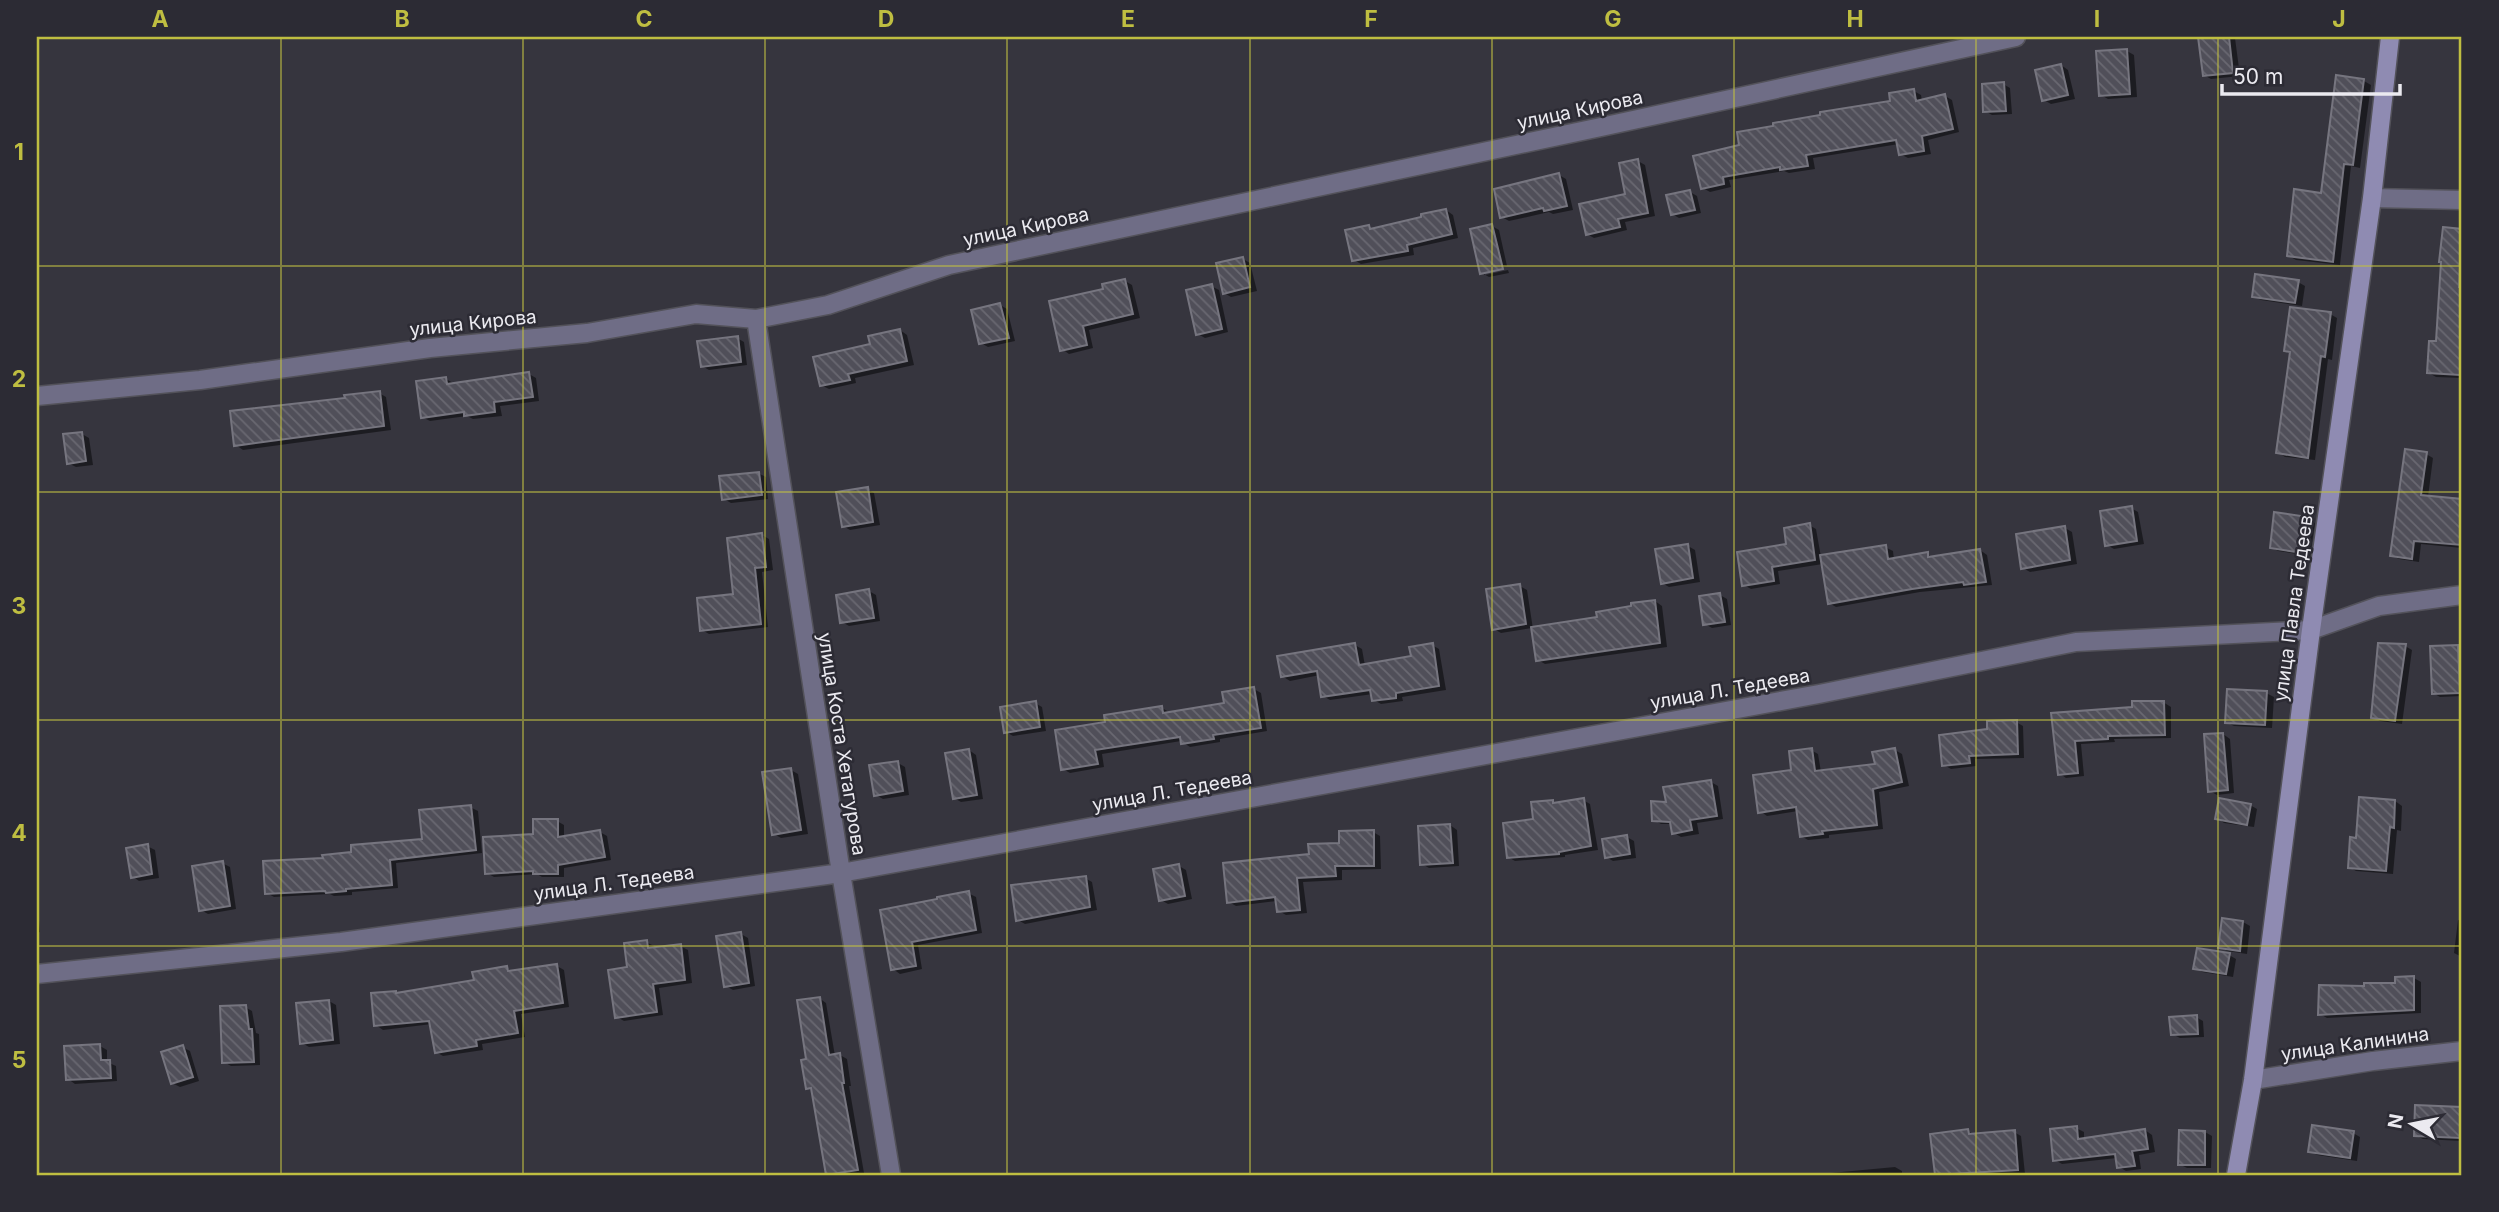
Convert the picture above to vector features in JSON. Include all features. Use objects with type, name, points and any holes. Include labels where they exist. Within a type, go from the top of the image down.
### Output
[{"type":"main road","name":"улица Павла Тедеева","points":[[2236,1175],[2253,1080],[2311,630],[2372,198],[2390,37]]},
{"type":"street","name":"улица Кирова","points":[[37,396],[200,380],[430,348],[587,333],[696,314],[756,319],[828,305],[949,265],[1601,128],[2016,37]]},
{"type":"street","points":[[2372,198],[2462,200]]},
{"type":"street","name":"улица Коста Хетагурова","points":[[756,319],[841,873],[891,1175]]},
{"type":"street","name":"улица Л. Тедеева","points":[[37,974],[341,942],[841,873],[1819,694],[2076,642],[2311,630],[2379,606],[2462,595]]},
{"type":"street","name":"улица Калинина","points":[[2253,1080],[2373,1061],[2462,1051]]},
{"type":"building","points":[[2198,37],[2229,37],[2233,73],[2203,76]]},
{"type":"building","points":[[2127,49],[2130,94],[2099,96],[2096,51]]},
{"type":"building","points":[[2061,64],[2068,95],[2042,101],[2035,70]]},
{"type":"building","points":[[2336,75],[2364,79],[2353,165],[2344,164],[2333,262],[2287,256],[2294,189],[2321,193]]},
{"type":"building","points":[[2004,82],[2006,111],[1983,112],[1982,84]]},
{"type":"building","points":[[1914,89],[1916,101],[1945,94],[1953,129],[1922,136],[1924,151],[1899,155],[1896,140],[1806,155],[1808,166],[1780,170],[1780,167],[1723,177],[1724,184],[1701,189],[1693,156],[1739,145],[1737,132],[1820,115],[1820,112],[1890,101],[1889,93]]},
{"type":"building","points":[[1638,159],[1648,213],[1618,219],[1620,227],[1586,235],[1579,204],[1625,194],[1619,163]]},
{"type":"building","points":[[1559,173],[1567,206],[1544,211],[1543,208],[1500,218],[1494,189]]},
{"type":"building","points":[[1690,190],[1695,210],[1671,215],[1666,195]]},
{"type":"building","points":[[1446,209],[1452,234],[1407,245],[1408,251],[1352,261],[1345,230],[1369,225],[1370,229]]},
{"type":"building","points":[[1492,224],[1503,269],[1480,274],[1470,229]]},
{"type":"building","points":[[2443,227],[2462,229],[2459,287],[2462,287],[2460,375],[2427,373],[2429,341],[2436,341]]},
{"type":"building","points":[[1243,257],[1250,287],[1223,294],[1216,263]]},
{"type":"building","points":[[2255,274],[2299,280],[2295,303],[2252,297]]},
{"type":"building","points":[[1125,279],[1133,314],[1083,326],[1087,345],[1060,351],[1049,301],[1103,289],[1102,284]]},
{"type":"building","points":[[1212,284],[1222,329],[1196,335],[1186,290]]},
{"type":"building","points":[[1000,303],[1009,338],[979,344],[971,310]]},
{"type":"building","points":[[2290,307],[2331,312],[2325,357],[2321,356],[2308,458],[2276,453],[2290,352],[2284,351]]},
{"type":"building","points":[[900,329],[907,361],[848,374],[850,380],[820,386],[813,357],[870,344],[868,336]]},
{"type":"building","points":[[738,336],[741,362],[701,367],[697,341]]},
{"type":"building","points":[[529,372],[533,397],[494,402],[495,412],[464,416],[464,412],[421,418],[416,381],[446,377],[447,384]]},
{"type":"building","points":[[380,391],[384,426],[234,446],[230,411],[345,398],[344,395]]},
{"type":"building","points":[[82,432],[86,461],[67,464],[63,434]]},
{"type":"building","points":[[2405,449],[2427,452],[2421,495],[2462,499],[2462,545],[2414,541],[2412,559],[2390,556]]},
{"type":"building","points":[[759,472],[762,495],[722,500],[719,476]]},
{"type":"building","points":[[868,487],[873,522],[842,527],[836,492]]},
{"type":"building","points":[[2132,506],[2137,541],[2105,546],[2100,511]]},
{"type":"building","points":[[2274,512],[2308,517],[2303,553],[2270,548]]},
{"type":"building","points":[[1810,523],[1815,560],[1772,567],[1774,581],[1742,586],[1737,552],[1786,544],[1784,528]]},
{"type":"building","points":[[2065,526],[2070,560],[2021,569],[2016,534]]},
{"type":"building","points":[[762,533],[766,567],[755,568],[761,624],[700,631],[697,598],[733,594],[727,538]]},
{"type":"building","points":[[1688,544],[1693,578],[1661,584],[1655,549]]},
{"type":"building","points":[[1886,545],[1888,559],[1928,552],[1928,557],[1980,549],[1986,582],[1964,585],[1963,582],[1912,589],[1828,604],[1820,555]]},
{"type":"building","points":[[1520,584],[1526,624],[1492,630],[1486,589]]},
{"type":"building","points":[[869,589],[874,618],[840,623],[836,595]]},
{"type":"building","points":[[1720,593],[1725,622],[1703,625],[1699,596]]},
{"type":"building","points":[[1655,600],[1660,643],[1536,661],[1531,627],[1597,617],[1596,612]]},
{"type":"building","points":[[1355,643],[1359,665],[1411,656],[1409,647],[1433,643],[1439,686],[1396,693],[1396,698],[1372,701],[1370,690],[1321,697],[1317,671],[1281,677],[1277,656]]},
{"type":"building","points":[[2378,643],[2406,644],[2395,721],[2371,718]]},
{"type":"building","points":[[2458,645],[2460,693],[2432,694],[2430,646]]},
{"type":"building","points":[[1254,687],[1261,728],[1213,735],[1214,739],[1181,744],[1180,737],[1095,750],[1098,764],[1061,770],[1055,730],[1105,722],[1104,715],[1162,706],[1163,713],[1224,703],[1222,692]]},
{"type":"building","points":[[2227,689],[2267,691],[2265,725],[2225,723]]},
{"type":"building","points":[[1036,701],[1040,727],[1004,733],[1000,707]]},
{"type":"building","points":[[2132,701],[2164,701],[2165,735],[2108,736],[2108,739],[2075,741],[2078,773],[2058,775],[2051,713],[2132,707]]},
{"type":"building","points":[[2017,720],[2018,754],[1969,756],[1970,763],[1942,766],[1939,735],[1987,729],[1987,721]]},
{"type":"building","points":[[2223,733],[2228,790],[2208,792],[2204,734]]},
{"type":"building","points":[[1812,748],[1815,771],[1875,764],[1872,752],[1895,748],[1902,782],[1873,789],[1877,825],[1822,831],[1823,834],[1800,837],[1796,807],[1758,813],[1753,775],[1791,770],[1789,751]]},
{"type":"building","points":[[969,749],[977,795],[953,799],[945,753]]},
{"type":"building","points":[[898,761],[903,791],[874,796],[869,765]]},
{"type":"building","points":[[791,768],[801,830],[772,835],[762,772]]},
{"type":"building","points":[[1711,780],[1717,816],[1690,820],[1692,830],[1672,834],[1670,822],[1652,821],[1651,801],[1666,802],[1663,787]]},
{"type":"building","points":[[2359,797],[2395,800],[2394,828],[2390,827],[2386,871],[2348,868],[2350,837],[2356,838]]},
{"type":"building","points":[[1584,798],[1591,846],[1559,854],[1507,858],[1503,823],[1533,819],[1531,802],[1553,800],[1553,803]]},
{"type":"building","points":[[2219,798],[2251,804],[2247,825],[2215,819]]},
{"type":"building","points":[[471,805],[476,850],[390,860],[392,885],[326,893],[265,894],[263,861],[323,858],[322,855],[351,852],[351,845],[422,839],[419,810]]},
{"type":"building","points":[[533,819],[558,819],[558,837],[600,830],[605,857],[558,865],[558,874],[533,874],[533,871],[485,874],[483,837],[533,834]]},
{"type":"building","points":[[1450,824],[1453,863],[1420,865],[1418,826]]},
{"type":"building","points":[[1374,830],[1374,866],[1335,866],[1336,876],[1297,878],[1300,910],[1277,912],[1275,897],[1227,903],[1223,863],[1309,854],[1308,844],[1339,843],[1339,831]]},
{"type":"building","points":[[1627,835],[1630,854],[1605,858],[1602,839]]},
{"type":"building","points":[[148,844],[152,874],[131,878],[126,848]]},
{"type":"building","points":[[223,861],[230,906],[199,911],[192,866]]},
{"type":"building","points":[[1179,864],[1185,896],[1159,901],[1153,869]]},
{"type":"building","points":[[1086,876],[1090,907],[1016,921],[1011,885]]},
{"type":"building","points":[[969,891],[976,930],[912,942],[916,966],[891,970],[880,910]]},
{"type":"building","points":[[2222,918],[2243,921],[2240,951],[2218,948]]},
{"type":"building","points":[[741,932],[749,983],[724,987],[716,936]]},
{"type":"building","points":[[647,940],[648,948],[681,944],[685,980],[653,984],[657,1012],[615,1018],[608,970],[627,967],[624,943]]},
{"type":"building","points":[[2197,948],[2230,953],[2226,974],[2193,969]]},
{"type":"building","points":[[557,964],[563,1003],[514,1011],[518,1033],[476,1040],[477,1046],[435,1053],[429,1021],[374,1026],[371,993],[396,993],[474,980],[472,972],[507,966],[508,971]]},
{"type":"building","points":[[2414,976],[2414,1010],[2318,1015],[2319,985],[2364,986],[2364,983],[2395,983],[2395,977]]},
{"type":"building","points":[[820,997],[829,1055],[840,1053],[842,1083],[858,1170],[826,1175],[811,1088],[806,1089],[801,1060],[806,1059],[797,1000]]},
{"type":"building","points":[[329,1000],[333,1040],[300,1044],[296,1003]]},
{"type":"building","points":[[246,1005],[249,1029],[252,1029],[254,1062],[222,1063],[220,1006]]},
{"type":"building","points":[[2197,1015],[2198,1034],[2171,1035],[2169,1017]]},
{"type":"building","points":[[100,1044],[101,1060],[110,1060],[111,1078],[66,1080],[64,1046]]},
{"type":"building","points":[[183,1045],[193,1077],[171,1084],[161,1052]]},
{"type":"building","points":[[2415,1105],[2462,1107],[2461,1138],[2414,1136]]},
{"type":"building","points":[[2312,1125],[2354,1131],[2350,1158],[2308,1152]]},
{"type":"building","points":[[2077,1126],[2078,1139],[2145,1129],[2148,1149],[2132,1151],[2135,1166],[2117,1168],[2115,1154],[2053,1161],[2050,1129]]},
{"type":"building","points":[[1968,1129],[1969,1134],[2015,1130],[2018,1170],[1935,1175],[1930,1134]]},
{"type":"building","points":[[2179,1130],[2205,1131],[2205,1165],[2178,1165]]}]
